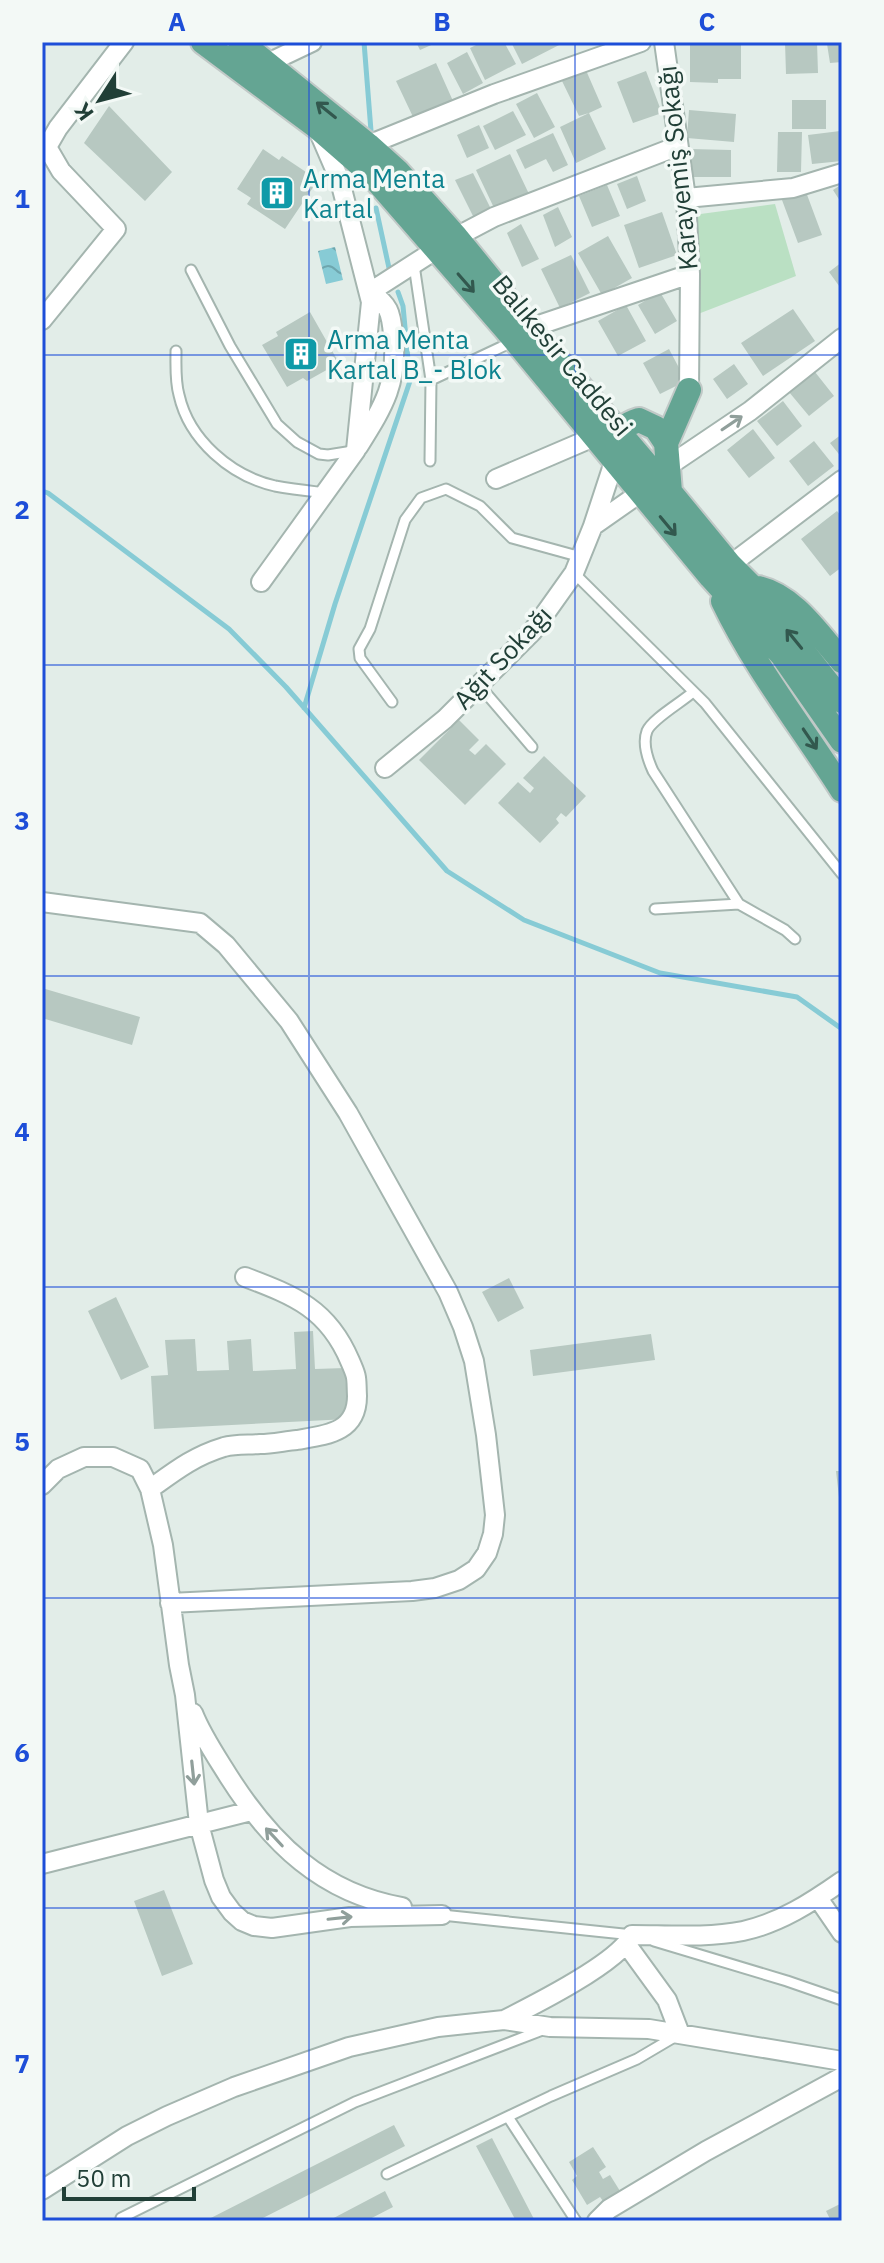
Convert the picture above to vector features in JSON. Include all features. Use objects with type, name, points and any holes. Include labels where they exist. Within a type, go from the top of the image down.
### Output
[{"type":"main road","name":"Balıkesir Caddesi","points":[[203,42],[317,127],[446,243]]},
{"type":"main road","name":"Balıkesir Caddesi","points":[[240,42],[398,172],[446,243],[522,334],[617,429],[670,492],[720,571],[842,741]]},
{"type":"main road","points":[[614,462],[611,442],[617,429],[657,412],[689,390]]},
{"type":"main road","points":[[667,455],[689,390]]},
{"type":"main road","points":[[617,429],[656,428],[667,455],[670,492]]},
{"type":"main road","name":"Balıkesir Caddesi","points":[[614,462],[640,493],[720,571],[752,587],[842,701]]},
{"type":"main road","points":[[720,571],[741,639],[842,790]]},
{"type":"main road","points":[[752,587],[763,589],[785,601],[837,647]]},
{"type":"street","points":[[42,320],[116,229],[61,171],[47,147],[124,42]]},
{"type":"street","points":[[268,63],[312,42]]},
{"type":"street","points":[[368,145],[494,94],[641,42]]},
{"type":"street","name":"Karayemiş Sokağı","points":[[664,42],[686,198],[690,274],[689,390]]},
{"type":"street","points":[[317,127],[340,181],[370,292],[356,450]]},
{"type":"street","points":[[370,292],[446,243],[494,217],[678,146]]},
{"type":"street","points":[[686,198],[793,188],[842,173]]},
{"type":"street","points":[[522,334],[690,274]]},
{"type":"street","points":[[261,582],[356,450],[381,410],[392,384],[395,352],[391,314],[382,300],[370,292]]},
{"type":"street","points":[[667,455],[750,411],[842,338]]},
{"type":"street","points":[[496,479],[617,429]]},
{"type":"street","name":"Ağıt Sokağı","points":[[385,768],[445,719],[532,632],[578,565],[614,462]]},
{"type":"street","points":[[720,571],[842,480]]},
{"type":"street","points":[[593,526],[640,493]]},
{"type":"street","points":[[42,902],[200,923],[226,945],[289,1021],[348,1113],[448,1292],[474,1361],[495,1515],[487,1553],[476,1569],[459,1580],[412,1591],[170,1603]]},
{"type":"street","points":[[150,1489],[191,1459],[228,1446],[331,1435],[349,1423],[357,1409],[358,1376],[331,1325],[303,1303],[245,1277]]},
{"type":"street","points":[[42,1485],[58,1469],[84,1457],[113,1457],[140,1469],[150,1489],[163,1545],[185,1695],[199,1824],[221,1897],[232,1912],[254,1926],[272,1928],[350,1917],[442,1915]]},
{"type":"street","points":[[185,1695],[208,1745],[251,1811],[289,1853],[362,1898],[442,1915]]},
{"type":"street","points":[[42,1864],[251,1811]]},
{"type":"street","points":[[504,2020],[561,1990],[629,1940],[745,1930],[785,1916],[842,1881]]},
{"type":"street","points":[[818,1898],[842,1933]]},
{"type":"street","points":[[629,1940],[667,2000],[680,2034]]},
{"type":"street","points":[[42,2190],[127,2136],[234,2087],[349,2047],[438,2027],[504,2020],[550,2027],[623,2027],[842,2061]]},
{"type":"street","points":[[597,2221],[609,2209],[694,2158],[842,2077]]},
{"type":"lane","points":[[414,265],[431,380],[430,461]]},
{"type":"lane","points":[[191,270],[230,346],[277,424],[297,442],[319,454],[356,450]]},
{"type":"lane","points":[[431,380],[522,334]]},
{"type":"lane","points":[[176,351],[176,380],[183,409],[193,429],[209,448],[230,465],[258,480],[325,493]]},
{"type":"lane","points":[[392,702],[360,658],[359,649],[370,629],[405,520],[421,498],[446,489],[480,506],[512,538],[578,565],[635,632],[705,703],[842,874]]},
{"type":"lane","points":[[479,685],[532,747]]},
{"type":"lane","points":[[693,692],[647,731],[647,759],[739,904],[795,939]]},
{"type":"lane","points":[[655,909],[739,904]]},
{"type":"lane","points":[[442,1915],[629,1940],[787,1981],[842,2000]]},
{"type":"lane","points":[[121,2218],[355,2102],[550,2027]]},
{"type":"lane","points":[[387,2174],[637,2059],[680,2034]]},
{"type":"lane","points":[[508,2117],[576,2221]]},
{"type":"green space","points":[[775,204],[796,276],[698,314],[693,215]]},
{"type":"water","points":[[335,247],[343,280],[326,284],[318,251]]},
{"type":"building","points":[[416,42],[438,42],[420,50]]},
{"type":"building","points":[[482,42],[504,42],[516,64],[485,80],[470,48]]},
{"type":"building","points":[[511,42],[565,42],[522,64]]},
{"type":"building","points":[[785,42],[817,42],[818,73],[786,74]]},
{"type":"building","points":[[690,43],[741,43],[741,79],[718,79],[718,83],[690,82]]},
{"type":"building","points":[[842,43],[842,62],[830,63],[827,44]]},
{"type":"building","points":[[467,52],[483,83],[463,94],[447,63]]},
{"type":"building","points":[[436,63],[453,101],[414,119],[396,81]]},
{"type":"building","points":[[585,68],[602,107],[579,116],[562,81]]},
{"type":"building","points":[[646,71],[662,113],[633,123],[617,82]]},
{"type":"building","points":[[537,93],[555,127],[534,138],[516,104]]},
{"type":"building","points":[[792,100],[826,100],[826,129],[792,129]]},
{"type":"building","points":[[109,106],[172,172],[145,201],[84,143]]},
{"type":"building","points":[[689,110],[736,114],[734,142],[687,138]]},
{"type":"building","points":[[513,111],[526,135],[495,150],[483,126]]},
{"type":"building","points":[[589,113],[606,149],[576,163],[560,127]]},
{"type":"building","points":[[479,125],[489,148],[467,158],[457,135]]},
{"type":"building","points":[[840,131],[842,161],[812,164],[808,135]]},
{"type":"building","points":[[778,132],[802,132],[801,172],[777,172]]},
{"type":"building","points":[[553,133],[568,165],[553,172],[546,159],[525,169],[516,150]]},
{"type":"building","name":"Arma Menta Kartal","points":[[263,149],[279,160],[282,156],[318,180],[285,229],[247,204],[251,198],[237,189]]},
{"type":"building","points":[[690,149],[731,150],[731,177],[690,177]]},
{"type":"building","points":[[510,154],[529,194],[495,210],[476,170]]},
{"type":"building","points":[[473,173],[491,209],[474,218],[455,180]]},
{"type":"building","points":[[637,176],[646,201],[627,209],[617,184]]},
{"type":"building","points":[[842,184],[842,204],[833,190]]},
{"type":"building","points":[[607,185],[620,216],[592,227],[579,196]]},
{"type":"building","points":[[806,192],[822,235],[798,243],[782,200]]},
{"type":"building","points":[[558,207],[572,237],[555,247],[543,215]]},
{"type":"building","points":[[662,212],[677,255],[639,268],[624,225]]},
{"type":"building","points":[[521,224],[539,259],[522,267],[507,233]]},
{"type":"building","points":[[608,236],[632,278],[602,295],[578,253]]},
{"type":"building","points":[[571,255],[590,293],[560,308],[541,269]]},
{"type":"building","points":[[842,262],[842,290],[829,272]]},
{"type":"building","points":[[660,292],[677,321],[655,334],[638,305]]},
{"type":"building","points":[[626,305],[646,341],[618,356],[598,321]]},
{"type":"building","points":[[793,309],[815,341],[763,376],[741,343]]},
{"type":"building","name":"Arma Menta Kartal B_- Blok","points":[[310,312],[339,363],[307,381],[303,378],[287,387],[262,345],[278,336],[276,332]]},
{"type":"building","points":[[669,349],[686,381],[660,394],[643,363]]},
{"type":"building","points":[[734,364],[748,384],[727,399],[713,379]]},
{"type":"building","points":[[815,372],[834,396],[809,416],[789,392]]},
{"type":"building","points":[[783,401],[802,426],[777,446],[757,421]]},
{"type":"building","points":[[753,429],[775,458],[749,478],[727,450]]},
{"type":"building","points":[[842,434],[842,458],[830,443]]},
{"type":"building","points":[[814,441],[834,466],[808,486],[789,461]]},
{"type":"building","points":[[837,511],[842,517],[842,567],[830,576],[801,539]]},
{"type":"building","points":[[459,720],[479,740],[469,750],[475,755],[486,744],[506,764],[465,805],[419,760]]},
{"type":"building","points":[[544,756],[586,796],[566,817],[561,813],[556,819],[559,823],[540,843],[498,803],[518,782],[530,793],[534,788],[523,778]]},
{"type":"building","points":[[42,988],[140,1017],[132,1045],[42,1018]]},
{"type":"building","points":[[509,1278],[524,1308],[498,1322],[482,1292]]},
{"type":"building","points":[[116,1297],[149,1367],[121,1380],[88,1311]]},
{"type":"building","points":[[313,1331],[315,1369],[345,1368],[348,1419],[154,1429],[151,1376],[168,1375],[165,1340],[195,1339],[197,1371],[229,1370],[227,1341],[251,1339],[253,1371],[296,1369],[294,1332]]},
{"type":"building","points":[[651,1334],[655,1360],[533,1376],[530,1350]]},
{"type":"building","points":[[836,1471],[842,1471],[842,1506],[840,1506]]},
{"type":"building","points":[[164,1890],[193,1964],[162,1976],[134,1901]]},
{"type":"building","points":[[394,2125],[405,2146],[257,2221],[205,2221]]},
{"type":"building","points":[[492,2138],[535,2221],[516,2221],[476,2146]]},
{"type":"building","points":[[593,2147],[606,2167],[599,2172],[603,2179],[610,2175],[620,2191],[603,2201],[600,2197],[587,2205],[572,2180],[577,2176],[569,2162]]},
{"type":"building","points":[[385,2191],[393,2207],[366,2221],[328,2221]]},
{"type":"building","points":[[842,2203],[842,2221],[831,2221],[826,2211]]},
{"type":"waterway","points":[[364,42],[371,131]]},
{"type":"waterway","points":[[376,208],[389,268]]},
{"type":"waterway","points":[[304,708],[335,604],[410,381],[403,306],[398,292]]},
{"type":"waterway","points":[[42,491],[229,629],[286,687],[447,871],[524,920],[660,973],[797,997],[842,1029]]},
{"type":"place","name":"Arma Menta Kartal","points":[[277,193]]},
{"type":"place","name":"Arma Menta Kartal B_- Blok","points":[[301,354]]}]
